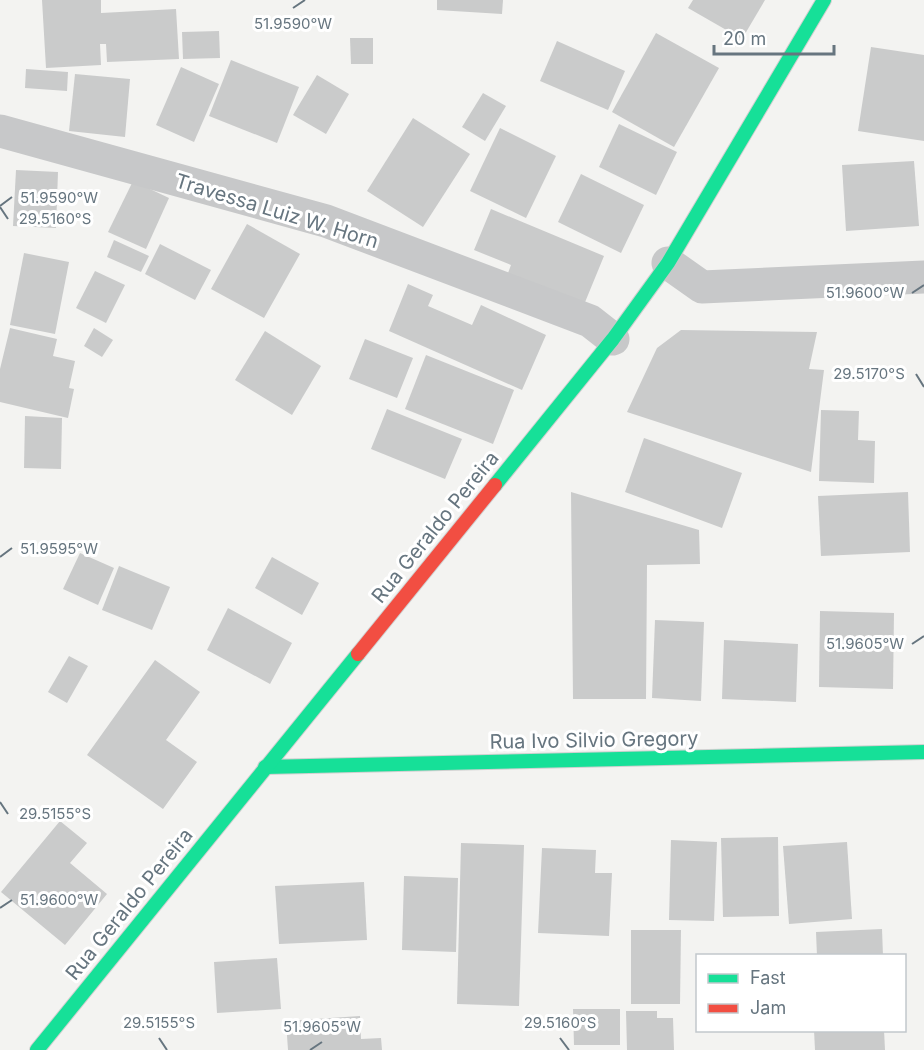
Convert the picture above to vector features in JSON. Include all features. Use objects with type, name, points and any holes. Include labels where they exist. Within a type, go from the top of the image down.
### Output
[{"type":"main road","name":"Rua Geraldo Pereira","points":[[37,1050],[613,339],[668,263],[824,0]]},
{"type":"main road","name":"Rua Ivo Silvio Gregory","points":[[266,767],[924,752]]},
{"type":"street","name":"Travessa Luiz W. Horn","points":[[0,131],[326,221],[590,321],[613,339]]},
{"type":"street","points":[[668,263],[702,288],[924,276]]},
{"type":"building","points":[[42,0],[101,0],[101,13],[176,9],[179,59],[107,62],[106,44],[100,44],[101,65],[46,68]]},
{"type":"building","points":[[437,0],[503,0],[502,14],[437,10]]},
{"type":"building","points":[[693,0],[765,0],[742,39],[688,8]]},
{"type":"building","points":[[219,31],[220,58],[183,59],[182,32]]},
{"type":"building","points":[[656,33],[719,68],[674,147],[612,112]]},
{"type":"building","points":[[350,38],[373,38],[373,64],[351,64]]},
{"type":"building","points":[[557,41],[625,71],[608,110],[540,81]]},
{"type":"building","points":[[871,47],[924,55],[924,141],[858,131]]},
{"type":"building","points":[[231,60],[299,87],[277,143],[209,116]]},
{"type":"building","points":[[181,67],[219,84],[194,142],[156,125]]},
{"type":"building","points":[[26,69],[68,72],[67,91],[25,88]]},
{"type":"building","points":[[75,74],[130,79],[125,137],[69,131]]},
{"type":"building","points":[[317,75],[349,94],[326,134],[293,115]]},
{"type":"building","points":[[483,93],[506,106],[485,141],[462,127]]},
{"type":"building","points":[[413,118],[470,154],[423,227],[367,191]]},
{"type":"building","points":[[619,124],[677,152],[656,195],[599,167]]},
{"type":"building","points":[[500,128],[556,156],[526,218],[470,191]]},
{"type":"building","points":[[914,161],[919,226],[846,231],[842,165]]},
{"type":"building","points":[[16,170],[58,172],[56,228],[13,226]]},
{"type":"building","points":[[581,174],[644,205],[621,253],[558,222]]},
{"type":"building","points":[[133,181],[169,198],[146,249],[108,232]]},
{"type":"building","points":[[491,209],[604,256],[581,312],[505,281],[511,265],[474,250]]},
{"type":"building","points":[[247,224],[300,254],[264,318],[211,289]]},
{"type":"building","points":[[114,240],[149,256],[141,272],[107,257]]},
{"type":"building","points":[[160,244],[211,270],[195,300],[145,274]]},
{"type":"building","points":[[24,253],[69,262],[55,334],[10,325]]},
{"type":"building","points":[[95,271],[125,285],[106,323],[76,308]]},
{"type":"building","points":[[408,284],[433,295],[428,306],[472,325],[481,305],[546,335],[522,390],[389,331]]},
{"type":"building","points":[[10,328],[57,339],[53,356],[75,361],[69,388],[74,389],[68,418],[0,402],[0,369]]},
{"type":"building","points":[[94,328],[113,340],[102,357],[84,346]]},
{"type":"building","points":[[681,330],[817,332],[809,369],[824,370],[811,472],[627,412],[657,348]]},
{"type":"building","points":[[265,331],[321,366],[292,415],[235,380]]},
{"type":"building","points":[[365,339],[413,358],[397,398],[349,379]]},
{"type":"building","points":[[426,355],[514,390],[493,444],[405,409]]},
{"type":"building","points":[[387,409],[462,439],[445,479],[371,449]]},
{"type":"building","points":[[821,410],[859,411],[858,440],[875,441],[874,483],[819,481]]},
{"type":"building","points":[[25,416],[62,418],[61,469],[24,468]]},
{"type":"building","points":[[644,438],[742,473],[722,528],[625,492]]},
{"type":"building","points":[[571,492],[699,530],[700,564],[647,565],[646,699],[573,699]]},
{"type":"building","points":[[908,492],[910,552],[821,556],[818,496]]},
{"type":"building","points":[[80,553],[114,568],[98,605],[63,589]]},
{"type":"building","points":[[272,557],[319,583],[302,615],[255,588]]},
{"type":"building","points":[[119,566],[170,587],[152,630],[102,610]]},
{"type":"building","points":[[228,608],[292,643],[270,684],[207,650]]},
{"type":"building","points":[[820,611],[894,613],[893,689],[819,687]]},
{"type":"building","points":[[655,620],[704,622],[701,701],[652,698]]},
{"type":"building","points":[[724,640],[798,644],[796,702],[722,699]]},
{"type":"building","points":[[69,656],[88,666],[67,703],[48,692]]},
{"type":"building","points":[[155,660],[200,692],[166,740],[197,762],[163,809],[87,755]]},
{"type":"building","points":[[60,821],[87,843],[70,863],[107,894],[65,945],[1,892]]},
{"type":"building","points":[[778,837],[779,916],[723,917],[721,838]]},
{"type":"building","points":[[671,840],[717,842],[714,921],[669,920]]},
{"type":"building","points":[[847,842],[852,919],[789,924],[783,846]]},
{"type":"building","points":[[461,843],[524,845],[519,1006],[457,1004]]},
{"type":"building","points":[[542,848],[596,850],[595,873],[612,873],[609,936],[538,933]]},
{"type":"building","points":[[404,876],[458,878],[456,952],[402,950]]},
{"type":"building","points":[[364,882],[367,940],[279,944],[275,886]]},
{"type":"building","points":[[882,929],[883,954],[817,954],[816,932]]},
{"type":"building","points":[[631,930],[681,930],[680,1004],[631,1004]]},
{"type":"building","points":[[277,958],[281,1009],[217,1013],[214,962]]},
{"type":"building","points":[[573,1009],[620,1009],[620,1045],[574,1045]]},
{"type":"building","points":[[626,1011],[657,1011],[657,1018],[673,1018],[674,1050],[627,1050]]},
{"type":"building","points":[[360,1016],[361,1039],[381,1038],[382,1050],[288,1050],[286,1021]]},
{"type":"building","points":[[814,1032],[884,1032],[885,1050],[815,1050]]},
{"type":"traffic: fast","points":[[495,485],[613,339],[668,263],[824,0]]},
{"type":"traffic: fast","points":[[37,1050],[358,654]]},
{"type":"traffic: fast","points":[[265,767],[924,752]]},
{"type":"traffic: jam","points":[[358,654],[495,485]]}]
